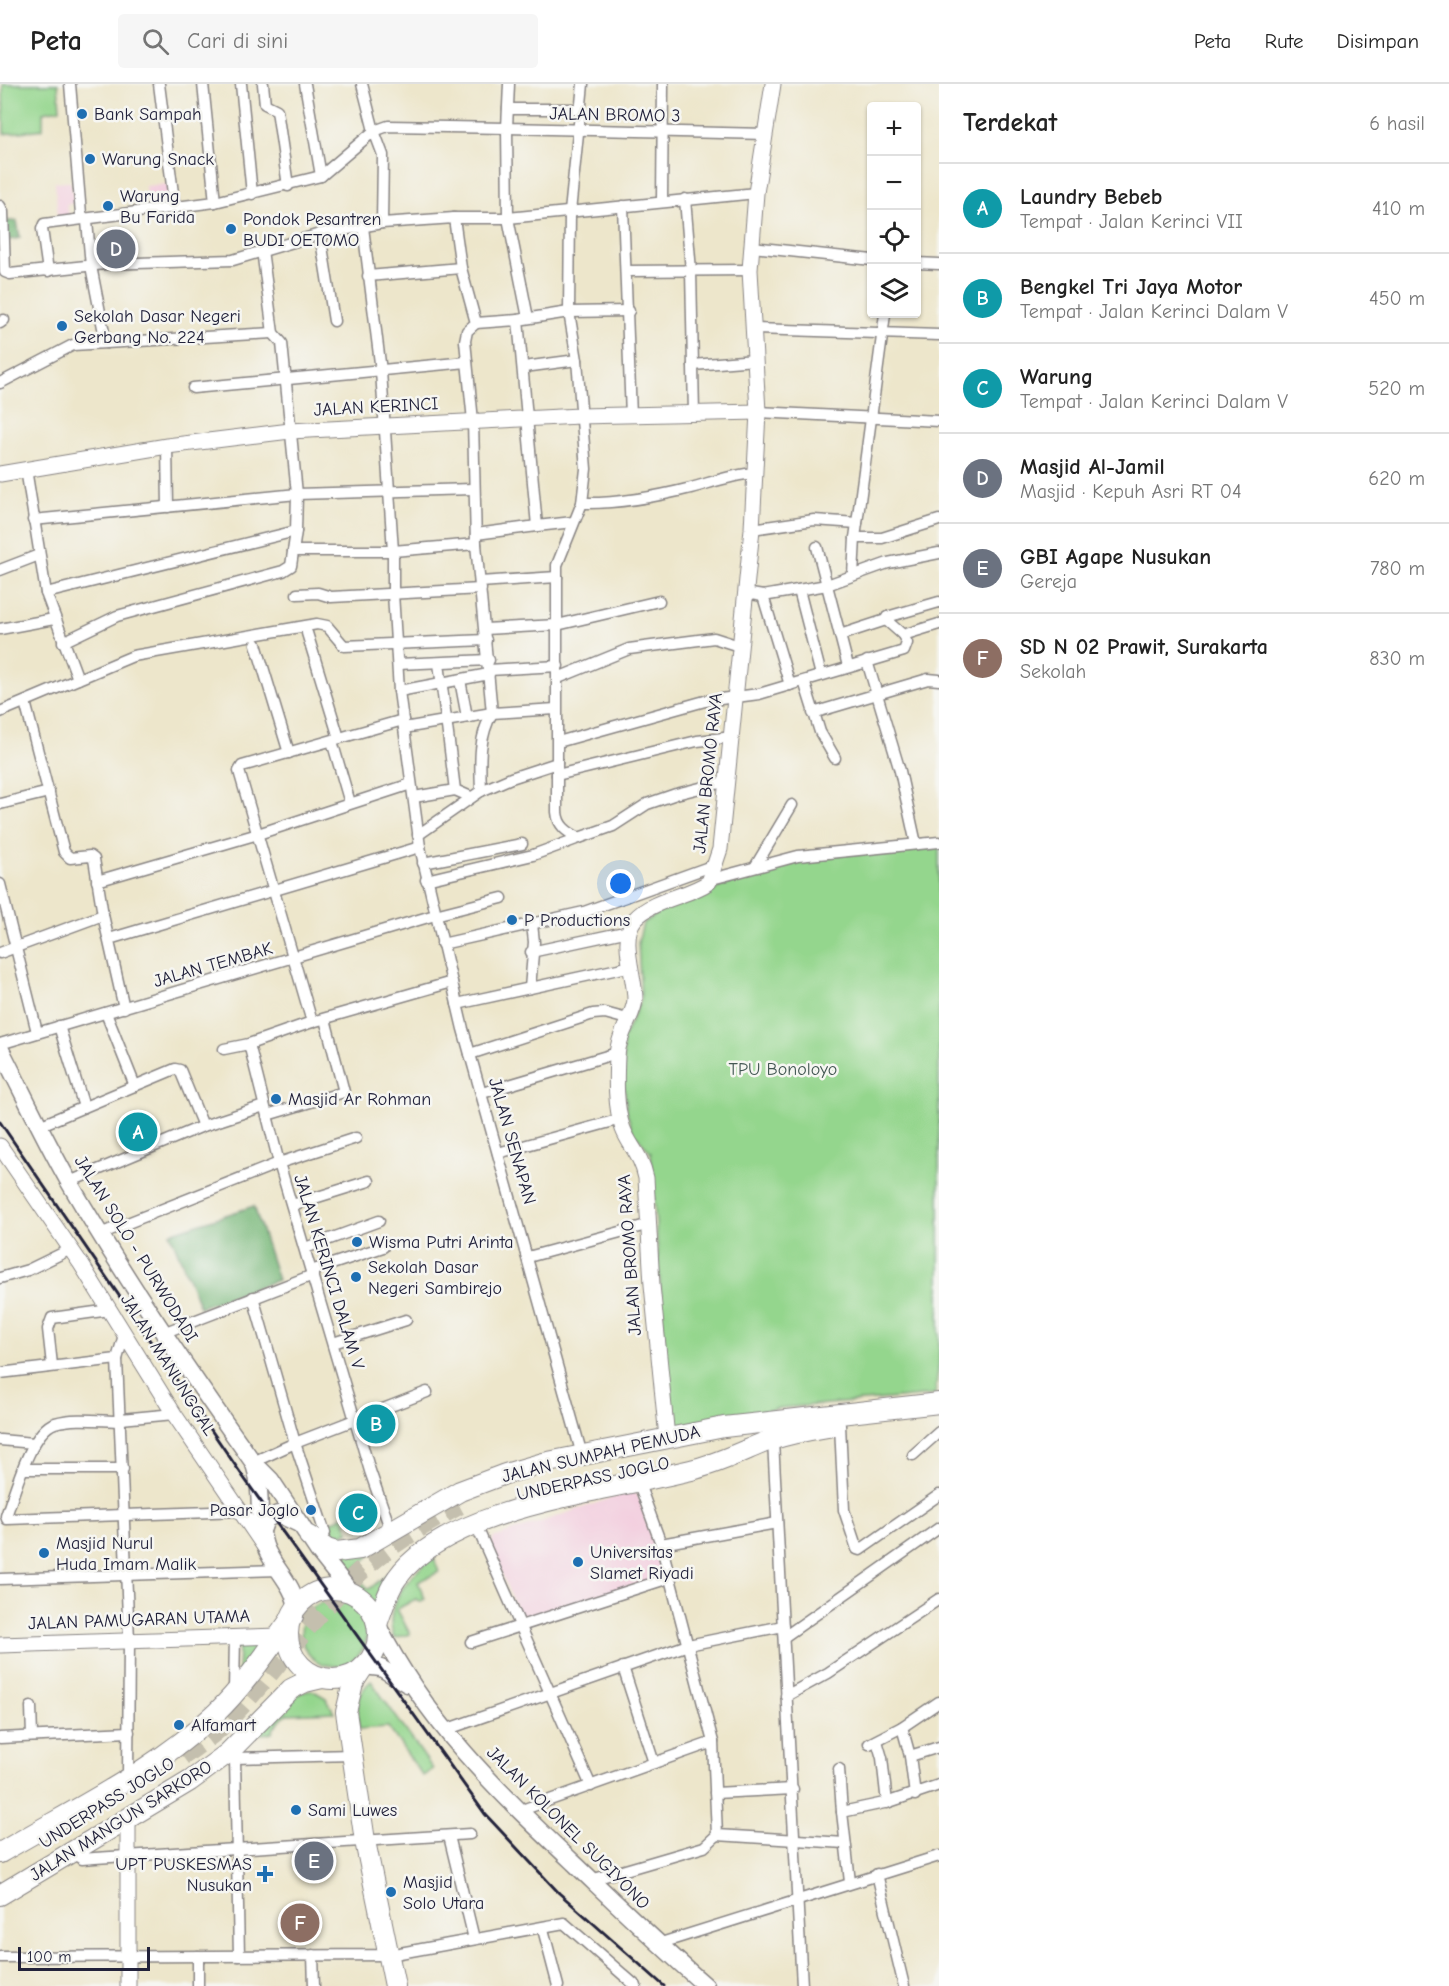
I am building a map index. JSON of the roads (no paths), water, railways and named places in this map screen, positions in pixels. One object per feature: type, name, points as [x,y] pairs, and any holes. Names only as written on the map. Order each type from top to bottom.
[{"type":"highway","name":"JALAN SUMPAH PEMUDA","points":[[312,1531],[327,1549],[349,1551],[366,1547],[460,1491],[505,1474],[582,1455],[735,1425],[879,1412],[939,1403]]},
{"type":"highway","name":"JALAN SUMPAH PEMUDA","points":[[377,1624],[391,1589],[407,1567],[444,1540],[467,1515],[516,1509],[727,1460],[766,1442],[840,1425],[879,1412]]},
{"type":"highway","name":"UNDERPASS JOGLO","points":[[467,1515],[516,1484],[711,1441],[783,1421]]},
{"type":"highway","name":"UNDERPASS JOGLO","points":[[467,1515],[506,1498],[563,1484],[766,1442]]},
{"type":"highway","points":[[346,1712],[322,1678],[301,1665],[292,1650],[289,1633],[295,1612],[318,1592],[335,1590],[352,1594],[366,1604],[377,1624],[377,1644],[353,1683],[346,1712],[365,1841],[395,1986]]},
{"type":"highway","name":"JALAN MANGUN SARKORO","points":[[0,1853],[128,1777],[198,1728],[234,1694],[255,1670],[295,1612]]},
{"type":"highway","points":[[322,1678],[350,1676],[364,1666]]},
{"type":"highway","name":"JALAN MANGUN SARKORO","points":[[0,1895],[232,1756],[291,1689],[305,1682],[322,1678]]},
{"type":"highway","name":"UNDERPASS JOGLO","points":[[0,1868],[186,1761],[0,1882]]},
{"type":"main road","name":"JALAN SOLO - PURWODADI","points":[[0,1046],[69,1182],[163,1333],[253,1462],[272,1480],[312,1531],[352,1594]]},
{"type":"main road","name":"JALAN SOLO - PURWODADI","points":[[253,1462],[258,1475],[266,1548]]},
{"type":"main road","points":[[263,1528],[266,1519],[278,1514],[312,1531]]},
{"type":"main road","name":"JALAN MANUNGGAL","points":[[266,1548],[293,1592],[295,1612]]},
{"type":"main road","name":"JALAN KOLONEL SUGIYONO","points":[[377,1624],[413,1688],[445,1730],[519,1811],[658,1944],[706,1986]]},
{"type":"main road","name":"JALAN KOLONEL SUGIYONO","points":[[364,1666],[381,1668],[413,1688]]},
{"type":"street","points":[[70,84],[80,207],[87,221],[91,266],[106,343]]},
{"type":"street","points":[[159,84],[175,209]]},
{"type":"street","points":[[203,84],[215,202]]},
{"type":"street","points":[[241,84],[252,194]]},
{"type":"street","points":[[263,84],[265,104],[277,110],[288,186]]},
{"type":"street","points":[[305,84],[321,176]]},
{"type":"street","points":[[362,84],[374,131],[383,155],[382,223]]},
{"type":"street","points":[[509,84],[508,218],[523,319],[527,419],[537,526]]},
{"type":"street","points":[[579,838],[569,833],[557,818],[556,709],[557,565],[582,503],[586,469],[577,360],[569,312],[570,212],[583,84]]},
{"type":"street","points":[[662,201],[663,84]]},
{"type":"street","name":"JALAN BROMO RAYA","points":[[667,1438],[643,1164],[624,1131],[621,1119],[617,1053],[635,1000],[629,931],[634,921],[646,910],[704,886],[712,879],[717,864],[733,737],[739,646],[752,529],[758,412],[750,270],[756,193],[773,84]]},
{"type":"street","points":[[508,109],[580,109]]},
{"type":"street","name":"JALAN BROMO 3","points":[[374,131],[394,126],[766,134]]},
{"type":"street","points":[[48,271],[43,226],[84,218],[175,209],[288,186],[321,176],[374,131]]},
{"type":"street","points":[[0,206],[3,212],[5,272],[10,274],[91,266],[233,260],[320,234],[382,223],[454,218],[508,218],[756,193]]},
{"type":"street","points":[[685,199],[691,271],[694,414]]},
{"type":"street","points":[[623,206],[628,271],[631,416]]},
{"type":"street","points":[[454,218],[461,268],[476,323]]},
{"type":"street","name":"JALAN SENAPAN","points":[[363,227],[381,371],[393,551],[399,691],[420,847],[426,880],[470,1054],[582,1455]]},
{"type":"street","points":[[320,234],[334,321]]},
{"type":"street","points":[[752,247],[867,259]]},
{"type":"street","points":[[63,642],[117,616],[288,569],[296,531],[297,494],[282,343],[273,333],[262,250]]},
{"type":"street","points":[[921,263],[939,264]]},
{"type":"street","points":[[368,276],[461,268]]},
{"type":"street","points":[[628,271],[750,270]]},
{"type":"street","points":[[476,794],[479,752],[487,721],[492,713],[476,539],[473,421],[467,362],[467,331],[476,323],[569,312],[629,311]]},
{"type":"street","points":[[853,575],[855,538],[885,318]]},
{"type":"street","points":[[754,330],[939,335]]},
{"type":"street","points":[[0,383],[62,348],[91,342],[273,333]]},
{"type":"street","points":[[524,367],[577,360]]},
{"type":"street","points":[[693,364],[755,360]]},
{"type":"street","points":[[193,388],[467,362]]},
{"type":"street","points":[[758,412],[939,421]]},
{"type":"street","name":"JALAN KERINCI","points":[[0,474],[166,446],[290,431],[580,416],[758,412]]},
{"type":"street","points":[[166,446],[168,507]]},
{"type":"street","points":[[26,469],[46,593],[78,679]]},
{"type":"street","points":[[582,503],[620,503],[687,489],[722,477],[754,473]]},
{"type":"street","points":[[33,520],[297,494],[473,489]]},
{"type":"street","points":[[752,529],[814,520],[857,523]]},
{"type":"street","points":[[855,538],[882,538],[939,520]]},
{"type":"street","points":[[293,551],[393,551],[573,522]]},
{"type":"street","points":[[46,593],[296,531]]},
{"type":"street","points":[[817,547],[848,666]]},
{"type":"street","points":[[745,593],[763,596],[827,585],[888,563],[939,553]]},
{"type":"street","points":[[0,570],[39,555]]},
{"type":"street","points":[[297,594],[318,593],[331,597],[393,593],[557,577]]},
{"type":"street","points":[[799,590],[821,675]]},
{"type":"street","points":[[763,596],[790,685]]},
{"type":"street","points":[[0,712],[133,656],[317,624],[327,626],[344,646],[396,643],[557,625],[659,601]]},
{"type":"street","points":[[840,635],[887,621],[890,616],[939,602]]},
{"type":"street","points":[[0,629],[54,619]]},
{"type":"street","points":[[558,742],[705,701],[737,698],[790,685],[906,649],[907,643],[903,635],[887,621]]},
{"type":"street","points":[[903,635],[939,624]]},
{"type":"street","points":[[307,633],[350,803]]},
{"type":"street","points":[[558,678],[628,649],[714,638],[739,646]]},
{"type":"street","points":[[256,644],[289,753]]},
{"type":"street","points":[[867,661],[878,695],[916,844]]},
{"type":"street","points":[[398,664],[439,663],[489,668],[558,666]]},
{"type":"street","points":[[439,663],[455,790]]},
{"type":"street","points":[[399,691],[460,680],[489,668]]},
{"type":"street","points":[[813,713],[928,679],[939,680]]},
{"type":"street","points":[[460,680],[467,717]]},
{"type":"street","points":[[804,681],[813,713],[835,758]]},
{"type":"street","points":[[25,702],[66,855],[70,858],[93,857],[103,915],[124,1008]]},
{"type":"street","points":[[312,1022],[240,769],[335,740],[403,724],[492,713],[556,709]]},
{"type":"street","points":[[418,835],[476,794],[511,778],[697,741],[733,737]]},
{"type":"street","points":[[426,880],[533,855],[614,826],[647,804],[728,781]]},
{"type":"street","points":[[97,881],[258,834],[411,784]]},
{"type":"street","points":[[414,797],[455,790],[476,794]]},
{"type":"street","points":[[0,804],[49,792]]},
{"type":"street","points":[[755,867],[792,806]]},
{"type":"street","points":[[712,879],[798,856],[939,842]]},
{"type":"street","points":[[423,863],[522,844]]},
{"type":"street","points":[[109,939],[420,847]]},
{"type":"street","points":[[442,944],[584,912],[717,864]]},
{"type":"street","points":[[0,884],[37,1032]]},
{"type":"street","name":"JALAN TEMBAK","points":[[0,1046],[37,1032],[435,915],[502,898]]},
{"type":"street","points":[[0,953],[103,915]]},
{"type":"street","points":[[530,988],[531,952],[534,942],[532,924]]},
{"type":"street","points":[[531,952],[629,931]]},
{"type":"street","points":[[457,1005],[632,966]]},
{"type":"street","points":[[224,1049],[249,1044],[312,1022],[452,982]]},
{"type":"street","points":[[106,1013],[135,1086]]},
{"type":"street","points":[[470,1054],[593,1014],[605,1013],[627,1019]]},
{"type":"street","points":[[69,1182],[203,1126],[344,1092],[325,1019]]},
{"type":"street","points":[[59,1026],[84,1107]]},
{"type":"street","name":"JALAN KERINCI DALAM V","points":[[249,1044],[279,1163],[391,1531]]},
{"type":"street","points":[[482,1093],[617,1053]]},
{"type":"street","points":[[39,1126],[175,1068],[180,1070],[203,1126]]},
{"type":"street","points":[[498,1153],[621,1119]]},
{"type":"street","points":[[100,1234],[279,1163],[356,1138]]},
{"type":"street","name":"JALAN MANUNGGAL","points":[[0,1146],[71,1249],[174,1414],[266,1548]]},
{"type":"street","points":[[292,1205],[369,1181]]},
{"type":"street","points":[[305,1248],[380,1221]]},
{"type":"street","points":[[528,1257],[650,1224]]},
{"type":"street","points":[[163,1333],[383,1246]]},
{"type":"street","points":[[0,1278],[28,1270],[71,1249]]},
{"type":"street","points":[[253,1297],[295,1443],[312,1531]]},
{"type":"street","points":[[52,1365],[48,1329],[52,1318],[110,1310]]},
{"type":"street","points":[[333,1343],[406,1320]]},
{"type":"street","points":[[124,1335],[117,1359],[129,1640],[128,1777]]},
{"type":"street","points":[[0,1373],[117,1359]]},
{"type":"street","points":[[253,1462],[356,1418],[427,1392]]},
{"type":"street","points":[[174,1414],[121,1420],[57,1422],[45,1430],[34,1443],[6,1516],[7,1519],[241,1511]]},
{"type":"street","points":[[840,1425],[844,1510],[857,1549],[860,1550],[939,1495]]},
{"type":"street","points":[[913,1455],[939,1432]]},
{"type":"street","points":[[0,1440],[34,1443]]},
{"type":"street","points":[[766,1442],[777,1523],[802,1986]]},
{"type":"street","points":[[24,1469],[123,1469]]},
{"type":"street","points":[[638,1481],[661,1544],[713,1742],[717,1835]]},
{"type":"street","points":[[467,1515],[551,1693],[591,1786]]},
{"type":"street","points":[[661,1544],[777,1523]]},
{"type":"street","points":[[445,1730],[688,1645],[784,1631],[939,1527]]},
{"type":"street","points":[[0,1579],[280,1570]]},
{"type":"street","points":[[471,1642],[669,1578]]},
{"type":"street","points":[[786,1695],[841,1665],[939,1599]]},
{"type":"street","name":"JALAN PAMUGARAN UTAMA","points":[[0,1645],[279,1636]]},
{"type":"street","points":[[234,1694],[235,1637]]},
{"type":"street","points":[[623,1667],[654,1763]]},
{"type":"street","points":[[887,1803],[882,1758],[873,1742],[902,1727],[939,1703]]},
{"type":"street","points":[[31,1707],[32,1736]]},
{"type":"street","points":[[902,1727],[910,1756],[915,1795]]},
{"type":"street","points":[[0,1738],[129,1732]]},
{"type":"street","points":[[519,1811],[713,1742]]},
{"type":"street","points":[[910,1756],[939,1747]]},
{"type":"street","points":[[239,1956],[232,1756],[352,1755]]},
{"type":"street","points":[[839,1769],[850,1882]]},
{"type":"street","points":[[842,1812],[887,1803],[939,1785]]},
{"type":"street","points":[[715,1793],[793,1789]]},
{"type":"street","points":[[128,1820],[128,1986]]},
{"type":"street","points":[[72,1852],[82,1858],[128,1856],[470,1834]]},
{"type":"street","points":[[591,1880],[704,1847],[717,1835],[795,1838],[845,1843]]},
{"type":"street","points":[[449,1836],[474,1939]]},
{"type":"street","points":[[658,1944],[939,1856]]},
{"type":"street","points":[[877,1874],[904,1986]]},
{"type":"street","points":[[0,1957],[389,1955],[543,1929],[564,1923],[636,1986]]},
{"type":"street","points":[[543,1929],[558,1986]]},
{"type":"street","points":[[313,1955],[314,1986]]},
{"type":"street","points":[[198,1956],[198,1986]]},
{"type":"tunnel","points":[[182,1756],[215,1732],[239,1708],[330,1601],[350,1581],[392,1546],[459,1505]]},
{"type":"railway","points":[[0,1122],[244,1478],[485,1814],[559,1893],[664,1986]]},
{"type":"place","name":"Bank Sampah","points":[[82,114]]},
{"type":"place","name":"Warung Snack","points":[[90,159]]},
{"type":"place","name":"Warung Bu Farida","points":[[108,206]]},
{"type":"place","name":"Pondok Pesantren BUDI OETOMO","points":[[231,229]]},
{"type":"place","name":"Masjid Al-Jamil","points":[[116,249]]},
{"type":"place","name":"Sekolah Dasar Negeri Gerbang No. 224","points":[[62,326]]},
{"type":"place","name":"P Productions","points":[[512,920]]},
{"type":"place","name":"Masjid Ar Rohman","points":[[276,1099]]},
{"type":"place","name":"Laundry Bebeb","points":[[138,1132]]},
{"type":"place","name":"Wisma Putri Arinta","points":[[357,1242]]},
{"type":"place","name":"Sekolah Dasar Negeri Sambirejo","points":[[356,1277]]},
{"type":"place","name":"Bengkel Tri Jaya Motor","points":[[376,1424]]},
{"type":"place","name":"Pasar Joglo","points":[[311,1510]]},
{"type":"place","name":"Warung","points":[[358,1513]]},
{"type":"place","name":"Masjid Nurul Huda Imam Malik","points":[[44,1553]]},
{"type":"place","name":"Universitas Slamet Riyadi","points":[[578,1562]]},
{"type":"place","name":"Alfamart","points":[[179,1725]]},
{"type":"place","name":"Sami Luwes","points":[[296,1810]]},
{"type":"place","name":"GBI Agape Nusukan","points":[[314,1861]]},
{"type":"place","name":"UPT PUSKESMAS Nusukan","points":[[265,1874]]},
{"type":"place","name":"Masjid Solo Utara","points":[[391,1892]]},
{"type":"place","name":"SD N 02 Prawit, Surakarta","points":[[300,1923]]},
{"type":"park label","name":"TPU Bonoloyo","points":[[783,1069]]}]
